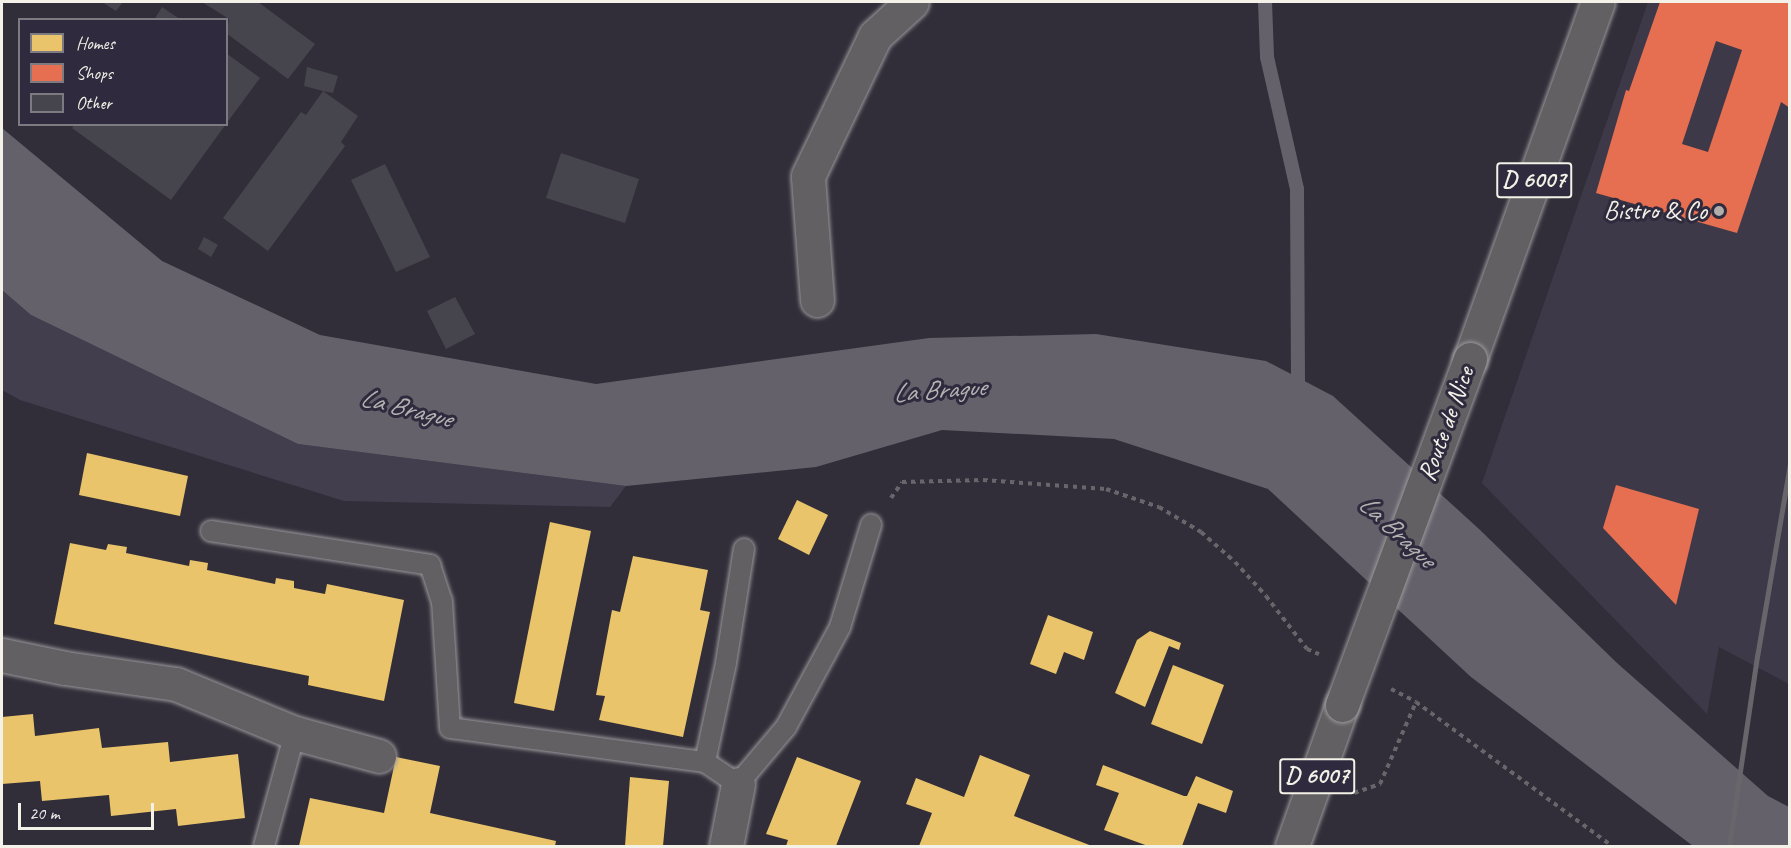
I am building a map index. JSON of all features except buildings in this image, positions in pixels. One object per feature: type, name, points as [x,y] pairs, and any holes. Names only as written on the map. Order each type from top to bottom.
[{"type":"main road","points":[[817,300],[808,176],[875,36],[912,2]]},
{"type":"main road","name":"Route de Nice","points":[[1292,846],[1598,2]]},
{"type":"main road","points":[[2,655],[65,668],[176,684],[295,733],[379,756]]},
{"type":"main road","points":[[726,846],[738,784]]},
{"type":"lane","points":[[211,531],[430,565],[442,601],[450,728],[705,762],[738,784],[786,727],[840,627],[871,525]]},
{"type":"lane","points":[[705,762],[726,663],[744,549]]},
{"type":"lane","points":[[264,846],[295,733]]},
{"type":"path","points":[[871,525],[902,483],[983,480],[1106,489],[1159,507],[1201,532],[1235,562],[1266,596],[1307,649]]},
{"type":"path","points":[[1409,698],[1612,846]]},
{"type":"path","points":[[1312,790],[1345,796],[1380,784],[1416,702]]},
{"type":"shaded area","points":[[1648,2],[1789,2],[1789,684],[1719,647],[1707,714],[1482,483]]},
{"type":"shaded area","points":[[2,290],[31,315],[298,444],[626,486],[610,507],[344,501],[20,400],[2,390]]},
{"type":"water","name":"La Brague","points":[[2,128],[162,261],[320,335],[596,384],[929,338],[1096,334],[1266,361],[1333,396],[1479,529],[1617,663],[1768,796],[1789,807],[1789,846],[1693,846],[1471,677],[1268,489],[1114,439],[942,430],[816,467],[626,486],[298,444],[31,315],[2,290]]},
{"type":"waterway","points":[[1265,2],[1267,57],[1297,189],[1298,395]]},
{"type":"railway","points":[[1729,846],[1757,657],[1790,464]]},
{"type":"place","name":"Bistro & Co","points":[[1719,211]]}]
